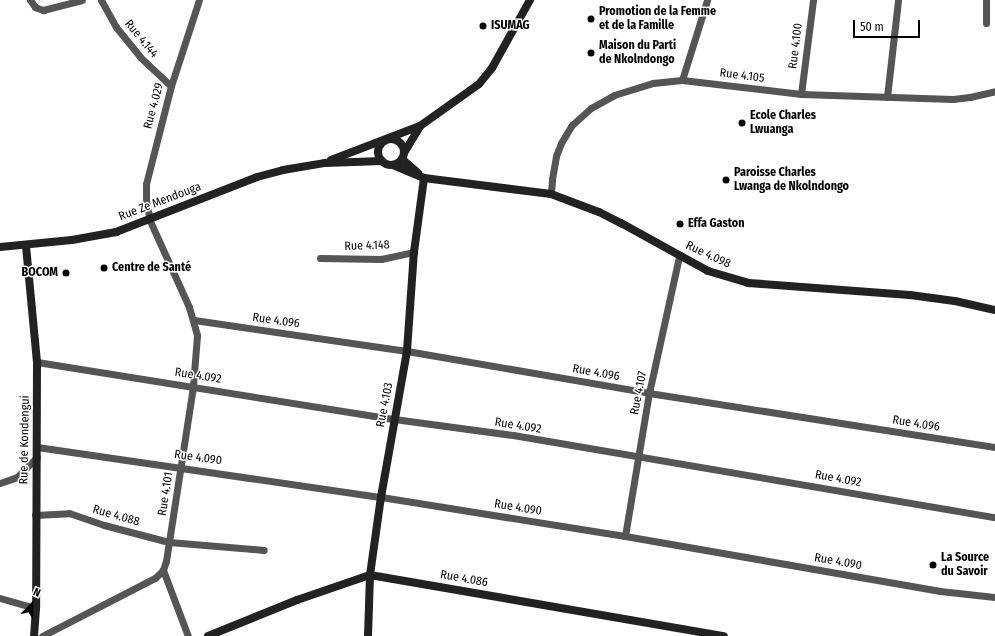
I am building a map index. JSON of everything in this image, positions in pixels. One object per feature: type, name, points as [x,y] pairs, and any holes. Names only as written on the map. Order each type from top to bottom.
[{"type":"main road","name":"Rue Ze Mendouga","points":[[325,163],[420,126],[479,84],[492,68],[530,0]]},
{"type":"main road","name":"Rue Ze Mendouga","points":[[403,156],[420,126]]},
{"type":"main road","points":[[386,140],[394,140],[398,141],[404,149],[403,156],[393,165],[382,161],[378,150],[386,140]]},
{"type":"main road","points":[[403,156],[424,178]]},
{"type":"main road","name":"Rue Ze Mendouga","points":[[0,247],[26,246],[116,232],[256,178],[283,170],[325,163],[382,161]]},
{"type":"main road","name":"Rue 4.098","points":[[393,165],[424,178],[552,194],[607,216],[708,271],[749,283],[910,295],[955,301],[995,310]]},
{"type":"main road","name":"Rue 4.103","points":[[368,636],[370,575],[381,497],[407,351],[414,252],[424,178]]},
{"type":"main road","name":"Rue de Kondengui","points":[[26,246],[37,362],[37,457],[35,515],[36,608],[34,636]]},
{"type":"main road","name":"Rue 4.086","points":[[208,636],[297,600],[370,575],[724,636]]},
{"type":"street","points":[[30,0],[36,7],[43,10],[82,0]]},
{"type":"street","name":"Rue 4.144","points":[[102,0],[116,27],[140,57],[171,86]]},
{"type":"street","name":"Rue 4.029","points":[[150,220],[146,201],[146,184],[171,86],[199,0]]},
{"type":"street","points":[[682,80],[707,0]]},
{"type":"street","name":"Rue 4.100","points":[[801,94],[813,0]]},
{"type":"street","points":[[887,97],[898,0]]},
{"type":"street","points":[[986,0],[986,23]]},
{"type":"street","name":"Rue 4.105","points":[[552,194],[552,179],[561,143],[572,125],[590,108],[614,96],[652,83],[682,80],[801,94],[961,99],[995,91]]},
{"type":"street","name":"Rue 4.101","points":[[150,220],[194,320],[197,335],[193,386],[181,467],[169,542],[162,570]]},
{"type":"street","name":"Rue 4.148","points":[[320,258],[381,258],[414,252]]},
{"type":"street","name":"Rue 4.107","points":[[625,536],[649,393],[679,256]]},
{"type":"street","name":"Rue 4.096","points":[[194,320],[407,351],[649,393],[995,447]]},
{"type":"street","name":"Rue 4.092","points":[[37,362],[394,419],[513,435],[995,517]]},
{"type":"street","name":"Rue 4.090","points":[[37,447],[381,497],[625,536],[940,591],[995,597]]},
{"type":"street","points":[[0,483],[17,477],[37,457]]},
{"type":"street","name":"Rue 4.088","points":[[35,515],[69,513],[104,525],[169,542],[264,550]]},
{"type":"street","points":[[42,636],[155,578],[162,570],[188,636]]},
{"type":"street","points":[[0,598],[36,608]]},
{"type":"place","name":"Promotion de la Femme et de la Famille","points":[[591,19]]},
{"type":"place","name":"ISUMAG","points":[[483,26]]},
{"type":"place","name":"Maison du Parti de Nkolndongo","points":[[591,53]]},
{"type":"place","name":"Ecole Charles Lwuanga","points":[[742,123]]},
{"type":"place","name":"Paroisse Charles Lwanga de Nkolndongo","points":[[726,180]]},
{"type":"place","name":"Effa Gaston","points":[[680,224]]},
{"type":"place","name":"Centre de Santé","points":[[104,268]]},
{"type":"place","name":"BOCOM","points":[[66,273]]},
{"type":"place","name":"La Source du Savoir","points":[[933,565]]}]
